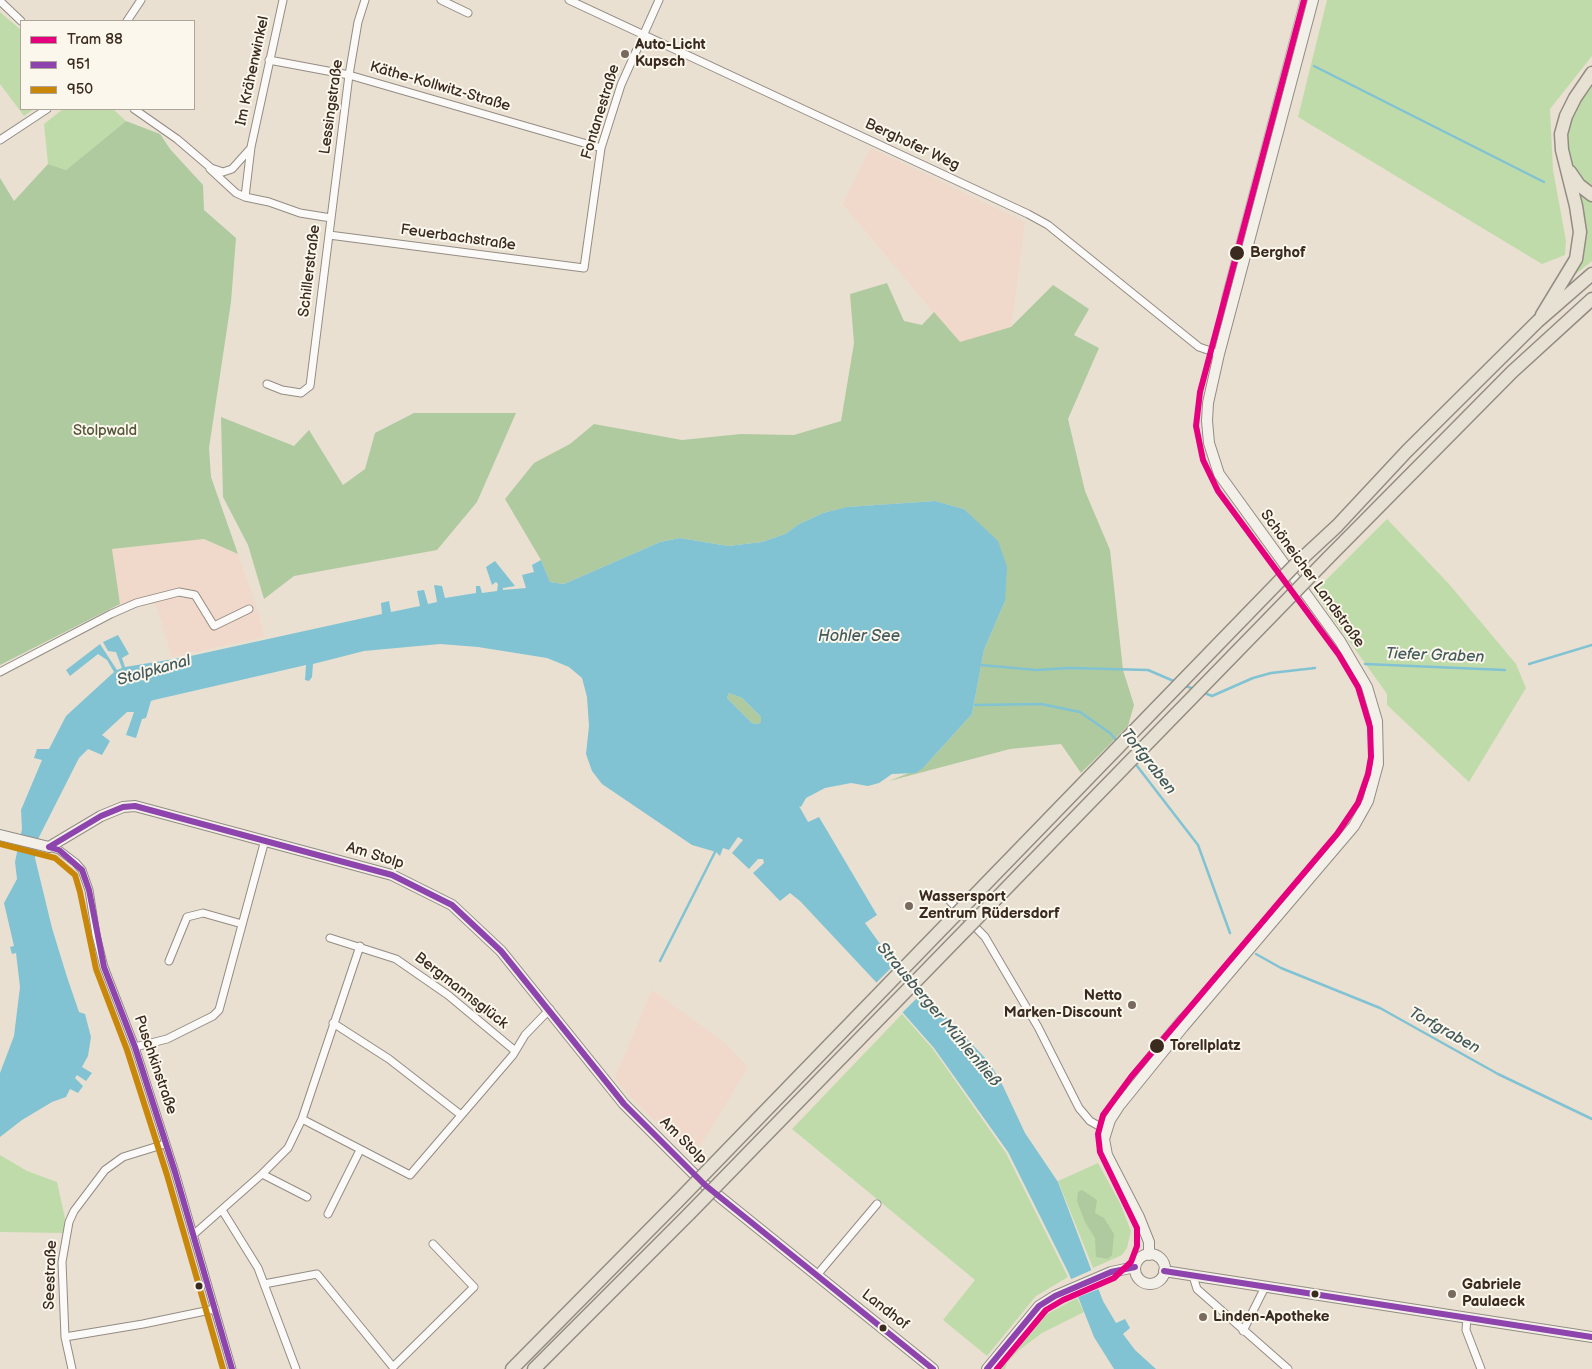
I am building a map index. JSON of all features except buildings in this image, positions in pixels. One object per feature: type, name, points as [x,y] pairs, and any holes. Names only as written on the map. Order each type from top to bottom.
[{"type":"highway","points":[[1538,321],[1550,298],[1565,279],[1576,259],[1580,232],[1576,206],[1565,166],[1561,134],[1566,116],[1581,86],[1592,72]]},
{"type":"highway","points":[[1565,166],[1579,185],[1592,195]]},
{"type":"highway","points":[[512,1369],[677,1202],[1296,565],[1337,526],[1407,451],[1538,321],[1592,274]]},
{"type":"highway","points":[[534,1369],[689,1214],[1328,558],[1512,372],[1592,299]]},
{"type":"main road","name":"Schöneicher Landstraße","points":[[1106,1130],[1119,1106],[1354,826],[1372,792],[1378,764],[1379,742],[1375,714],[1369,693],[1358,670],[1335,635],[1228,489],[1216,467],[1209,443],[1206,414],[1219,354],[1313,0]]},
{"type":"main road","name":"Am Stolp","points":[[46,846],[101,816],[123,807],[135,806],[392,875],[452,905],[501,951],[550,1009],[624,1104],[705,1185]]},
{"type":"main road","points":[[0,836],[10,840],[46,846]]},
{"type":"main road","points":[[1106,1130],[1104,1143],[1107,1155],[1139,1217],[1149,1242],[1149,1254]]},
{"type":"main road","name":"Landhof","points":[[705,1185],[933,1369]]},
{"type":"main road","points":[[1149,1254],[1161,1260],[1164,1271],[1160,1280],[1148,1284],[1137,1276],[1135,1267],[1140,1258],[1149,1254]]},
{"type":"main road","points":[[987,1369],[1039,1306],[1060,1294],[1111,1272],[1135,1267]]},
{"type":"main road","points":[[1164,1271],[1592,1337]]},
{"type":"street","points":[[128,20],[141,0]]},
{"type":"street","name":"Im Krähenwinkel","points":[[245,197],[250,147],[283,0]]},
{"type":"street","name":"Lessingstraße","points":[[331,218],[349,75],[358,22],[365,0]]},
{"type":"street","points":[[441,0],[468,13]]},
{"type":"street","name":"Berghofer Weg","points":[[569,0],[1034,217],[1048,225],[1199,347],[1219,354]]},
{"type":"street","name":"Fontanestraße","points":[[584,268],[601,148],[621,85],[642,34],[659,0]]},
{"type":"street","points":[[0,1],[20,20]]},
{"type":"street","name":"Käthe-Kollwitz-Straße","points":[[269,60],[349,75],[601,148]]},
{"type":"street","points":[[0,140],[45,110]]},
{"type":"street","name":"Im Krähenwinkel","points":[[135,110],[177,139],[206,165],[223,172],[232,169],[250,147]]},
{"type":"street","points":[[206,165],[236,193],[245,197]]},
{"type":"street","name":"Schillerstraße","points":[[245,197],[300,212],[331,218],[310,386],[301,393],[282,390],[268,384]]},
{"type":"street","name":"Feuerbachstraße","points":[[329,235],[584,268]]},
{"type":"street","points":[[0,672],[136,603],[179,592],[195,595],[214,626],[249,609]]},
{"type":"street","points":[[135,1047],[167,1039],[213,1016],[219,1010],[265,840]]},
{"type":"street","name":"Puschkinstraße","points":[[46,846],[59,850],[82,870],[89,890],[96,935],[104,967],[135,1047],[232,1369]]},
{"type":"street","points":[[950,901],[985,937],[1038,1027],[1079,1108],[1090,1121],[1106,1130]]},
{"type":"street","points":[[169,961],[187,917],[203,912],[242,924]]},
{"type":"street","name":"Bergmannsglück","points":[[330,938],[396,959],[448,995],[514,1050]]},
{"type":"street","points":[[193,1235],[262,1174],[288,1148],[302,1119],[360,946]]},
{"type":"street","name":"Bergmannsglück","points":[[302,1119],[410,1175],[513,1055],[514,1050],[525,1035],[550,1009]]},
{"type":"street","points":[[333,1024],[388,1059],[461,1115]]},
{"type":"street","name":"Seestraße","points":[[72,1369],[65,1337],[62,1262],[65,1236],[74,1211],[105,1170],[114,1162],[123,1157],[165,1144]]},
{"type":"street","points":[[328,1214],[360,1150]]},
{"type":"street","points":[[262,1174],[307,1196]]},
{"type":"street","points":[[817,1275],[877,1204]]},
{"type":"street","points":[[222,1210],[254,1261],[296,1369]]},
{"type":"street","points":[[264,1284],[317,1274],[393,1367],[474,1287],[433,1244]]},
{"type":"street","points":[[1194,1276],[1197,1289],[1242,1331],[1288,1369]]},
{"type":"street","points":[[1242,1331],[1264,1287]]},
{"type":"street","points":[[65,1337],[143,1324],[215,1309]]},
{"type":"street","points":[[1467,1318],[1466,1330],[1481,1369]]},
{"type":"shaded area","points":[[871,148],[1025,222],[1011,327],[959,343],[843,204]]},
{"type":"shaded area","points":[[204,539],[238,554],[259,614],[264,637],[172,657],[156,604],[120,604],[112,549]]},
{"type":"shaded area","points":[[652,990],[724,1042],[748,1067],[693,1158],[628,1095],[615,1078]]},
{"type":"green space","points":[[1327,0],[1592,0],[1592,56],[1550,109],[1553,170],[1566,241],[1565,255],[1542,264],[1298,117]]},
{"type":"green space","points":[[0,12],[20,29],[20,110],[33,110],[24,116],[0,84]]},
{"type":"green space","points":[[1592,83],[1592,191],[1581,182],[1572,165],[1568,145],[1569,128],[1575,110]]},
{"type":"green space","points":[[62,110],[114,110],[126,121],[66,170],[48,164],[44,124]]},
{"type":"green space","name":"Stolpwald","points":[[126,121],[160,134],[170,149],[203,185],[204,210],[236,238],[231,302],[209,448],[211,477],[238,554],[204,539],[112,549],[120,604],[0,665],[0,178],[14,201],[48,164],[66,170]]},
{"type":"green space","points":[[1570,178],[1592,201],[1592,261],[1571,278],[1580,257]]},
{"type":"green space","points":[[887,283],[904,321],[922,325],[934,312],[960,342],[1011,327],[1053,285],[1089,309],[1074,335],[1099,348],[1068,419],[1085,491],[1110,550],[1123,670],[1134,705],[1128,726],[1081,773],[1061,744],[1010,749],[889,781],[924,767],[972,714],[984,650],[1005,601],[979,524],[964,509],[935,501],[848,507],[823,513],[799,524],[785,534],[762,542],[728,546],[680,538],[660,542],[564,584],[550,582],[541,560],[505,499],[534,463],[570,444],[594,424],[682,440],[741,434],[794,435],[841,421],[854,343],[850,294]]},
{"type":"green space","points":[[414,413],[516,413],[477,502],[437,550],[294,576],[264,599],[248,545],[223,497],[221,417],[294,446],[309,430],[343,485],[365,469],[375,433]]},
{"type":"green space","points":[[1387,519],[1449,584],[1516,664],[1526,688],[1469,782],[1387,705],[1387,694],[1314,592]]},
{"type":"green space","points":[[729,693],[742,698],[761,717],[761,722],[757,724],[752,723],[727,698]]},
{"type":"green space","points":[[902,1014],[933,1049],[1006,1153],[1068,1277],[1036,1296],[987,1356],[943,1320],[975,1280],[792,1129]]},
{"type":"green space","points":[[0,1155],[27,1171],[57,1182],[65,1218],[63,1233],[0,1232]]},
{"type":"green space","points":[[1098,1163],[1120,1203],[1131,1231],[1127,1248],[1122,1255],[1093,1268],[1058,1181]]},
{"type":"green space","points":[[1082,1190],[1097,1200],[1095,1213],[1104,1218],[1114,1234],[1112,1255],[1108,1259],[1096,1257],[1095,1238],[1085,1222],[1077,1201],[1078,1192]]},
{"type":"green space","points":[[1077,1298],[1084,1312],[1042,1333],[1018,1351],[1007,1363],[1005,1369],[1001,1369],[1047,1314]]},
{"type":"water","name":"Hohler See","points":[[935,501],[964,509],[998,541],[1007,567],[1005,601],[984,650],[972,714],[924,767],[916,773],[892,774],[879,783],[868,786],[851,783],[825,788],[806,798],[801,807],[799,806],[808,822],[819,817],[877,915],[865,923],[893,962],[989,1062],[1002,1084],[1025,1133],[1058,1182],[1103,1301],[1116,1323],[1125,1319],[1130,1328],[1123,1334],[1135,1350],[1156,1369],[1114,1369],[1094,1337],[1069,1274],[1008,1152],[934,1048],[875,981],[800,901],[790,893],[780,901],[753,873],[764,863],[763,859],[758,859],[749,869],[732,853],[743,840],[738,837],[729,850],[723,848],[720,856],[716,852],[692,845],[602,784],[592,771],[586,754],[589,726],[587,697],[582,678],[569,667],[547,658],[478,647],[440,644],[364,651],[313,664],[312,677],[309,681],[305,680],[306,665],[151,701],[146,718],[142,719],[136,738],[126,735],[134,712],[127,712],[102,735],[110,741],[102,755],[88,749],[79,758],[38,839],[35,858],[52,928],[67,977],[79,1012],[85,1014],[91,1037],[88,1056],[82,1067],[92,1073],[86,1081],[77,1075],[75,1078],[83,1086],[78,1093],[70,1089],[66,1097],[52,1102],[22,1120],[0,1137],[0,1073],[14,1036],[20,987],[16,953],[12,954],[10,947],[14,946],[4,903],[17,879],[15,862],[22,829],[21,810],[42,760],[34,758],[37,749],[49,749],[66,716],[114,672],[107,660],[98,654],[70,676],[66,670],[100,644],[117,670],[122,668],[116,652],[108,651],[103,642],[118,635],[129,654],[122,658],[125,667],[186,657],[382,614],[381,603],[389,601],[391,612],[420,606],[417,591],[424,590],[428,604],[437,602],[434,585],[442,586],[445,598],[476,593],[476,586],[480,586],[482,593],[497,591],[498,584],[496,582],[492,585],[486,567],[495,561],[515,586],[503,588],[503,590],[526,588],[522,575],[534,572],[532,565],[541,560],[550,582],[564,584],[660,542],[680,538],[728,546],[762,542],[785,534],[799,524],[823,513],[847,507]],"holes":[[[729,693],[742,698],[761,717],[761,722],[757,724],[752,723],[727,698]]]},
{"type":"pier","points":[[897,962],[925,990],[901,1014],[875,984]]},
{"type":"pier","points":[[1094,1269],[1101,1288],[1076,1298],[1069,1280]]},
{"type":"waterway","points":[[1314,66],[1544,182]]},
{"type":"waterway","name":"Tiefer Graben","points":[[1529,664],[1592,645]]},
{"type":"waterway","name":"Tiefer Graben","points":[[1365,664],[1505,670]]},
{"type":"waterway","points":[[981,665],[1036,670],[1070,668],[1148,670],[1176,682]]},
{"type":"waterway","points":[[1202,692],[1212,696],[1253,678],[1271,673],[1315,668]]},
{"type":"waterway","points":[[1183,685],[1194,689]]},
{"type":"waterway","name":"Torfgraben","points":[[975,705],[1041,704],[1080,712],[1110,733],[1118,742]]},
{"type":"waterway","name":"Torfgraben","points":[[1134,762],[1198,845],[1230,933]]},
{"type":"waterway","points":[[660,961],[715,852]]},
{"type":"waterway","name":"Torfgraben","points":[[1256,954],[1281,968],[1380,1008],[1498,1074],[1592,1119]]},
{"type":"tram line","points":[[1214,339],[1222,296],[1300,0]]},
{"type":"tram line","name":"88","points":[[997,1369],[1046,1310],[1063,1300],[1114,1278],[1131,1262],[1137,1246],[1137,1228],[1100,1152],[1098,1134],[1103,1115],[1131,1077],[1337,834],[1358,803],[1368,774],[1371,757],[1370,727],[1358,687],[1339,655],[1218,491],[1203,460],[1196,426],[1200,392],[1304,0]]},
{"type":"tram line","points":[[1108,1106],[1130,1074],[1178,1016],[1198,998]]},
{"type":"transit line","name":"951","points":[[49,847],[101,816],[123,807],[135,806],[392,875],[452,905],[501,951],[624,1104],[705,1185],[933,1369]]},
{"type":"transit line","name":"950","points":[[0,844],[55,858],[75,875],[96,969],[127,1050],[167,1175],[223,1369]]},
{"type":"transit line","name":"951","points":[[49,847],[59,850],[82,870],[89,890],[104,967],[135,1047],[175,1172],[232,1369]]},
{"type":"transit line","name":"951","points":[[987,1369],[1039,1306],[1055,1296],[1111,1272],[1135,1267]]},
{"type":"transit line","name":"951","points":[[1164,1271],[1592,1337]]},
{"type":"place","name":"Auto-Licht Kupsch","points":[[625,54]]},
{"type":"place","name":"Berghof","points":[[1237,253]]},
{"type":"place","name":"Wassersport Zentrum Rüdersdorf","points":[[909,906]]},
{"type":"place","name":"Netto Marken-Discount","points":[[1132,1005]]},
{"type":"place","name":"Torellplatz","points":[[1157,1046]]},
{"type":"place","name":"Gabriele Paulaeck","points":[[1452,1294]]},
{"type":"place","name":"Linden-Apotheke","points":[[1203,1317]]},
{"type":"water label","name":"Stolpkanal","points":[[154,671]]},
{"type":"water label","name":"Strausberger Mühlenfließ","points":[[938,1015]]}]
